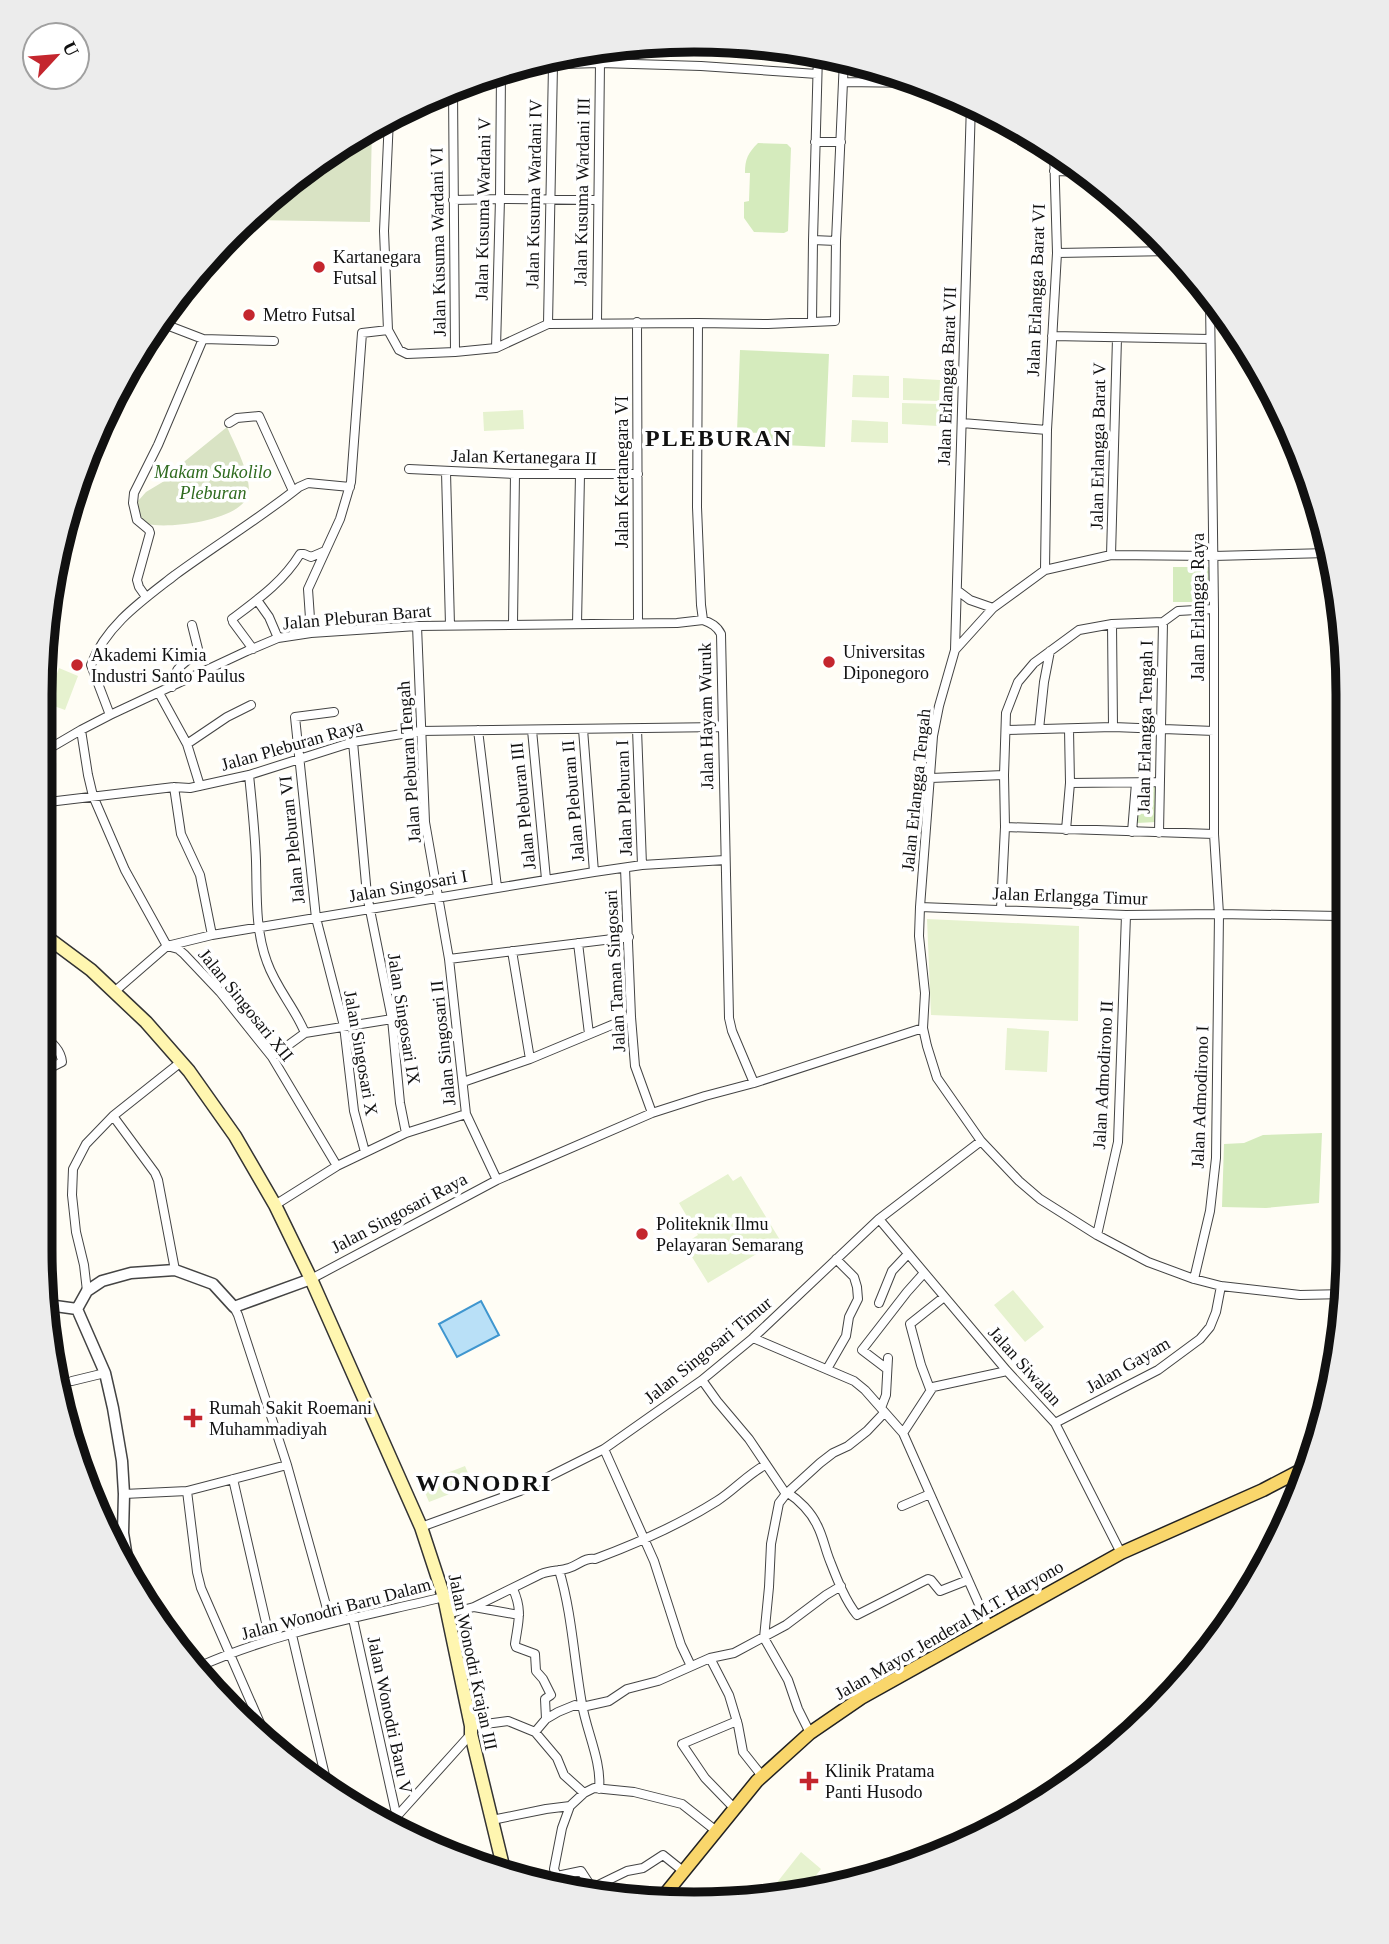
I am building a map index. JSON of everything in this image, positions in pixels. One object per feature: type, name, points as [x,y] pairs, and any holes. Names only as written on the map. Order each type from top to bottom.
[{"type":"main road","points":[[52,941],[91,970],[146,1022],[189,1071],[235,1136],[275,1205],[311,1279]]},
{"type":"main road","name":"Jalan Wonodri Krajan III","points":[[311,1279],[421,1527],[444,1597],[502,1862]]},
{"type":"main road","name":"Jalan Mayor Jenderal M.T. Haryono","points":[[668,1891],[762,1776],[810,1733],[861,1698],[1121,1553],[1296,1473]]},
{"type":"street","name":"Jalan Kusuma Wardani III","points":[[597,322],[600,63]]},
{"type":"street","points":[[574,64],[701,66],[817,74]]},
{"type":"street","points":[[812,321],[817,65]]},
{"type":"street","name":"Jalan Kusuma Wardani IV","points":[[548,324],[553,69]]},
{"type":"street","points":[[388,131],[384,231],[388,330],[400,350],[407,354],[496,348],[548,324],[768,324],[835,321],[844,70]]},
{"type":"street","points":[[843,82],[887,83]]},
{"type":"street","name":"Jalan Kusuma Wardani V","points":[[496,348],[501,83]]},
{"type":"street","name":"Jalan Kusuma Wardani VI","points":[[453,100],[455,352]]},
{"type":"street","name":"Jalan Erlangga Barat VII","points":[[956,650],[971,116]]},
{"type":"street","points":[[815,142],[841,142]]},
{"type":"street","name":"Jalan Erlangga Barat VI","points":[[1045,570],[1047,430],[1057,253],[1054,163]]},
{"type":"street","points":[[1054,171],[1066,171]]},
{"type":"street","points":[[453,200],[597,200]]},
{"type":"street","points":[[813,240],[836,241]]},
{"type":"street","points":[[1057,253],[1158,251]]},
{"type":"street","name":"Jalan Erlangga Raya","points":[[1210,312],[1214,834],[1219,914]]},
{"type":"street","name":"Jalan Kertanegara VI","points":[[638,323],[638,622]]},
{"type":"street","name":"Jalan Hayam Wuruk","points":[[698,323],[697,507],[703,620],[711,623],[721,634],[729,1018],[754,1083]]},
{"type":"street","points":[[169,326],[203,339],[274,341]]},
{"type":"street","points":[[311,633],[308,589],[340,519],[350,487],[362,333],[388,330]]},
{"type":"street","points":[[1052,336],[1210,339]]},
{"type":"street","name":"Jalan Erlangga Barat V","points":[[1111,555],[1116,338]]},
{"type":"street","points":[[146,597],[137,580],[150,533],[137,520],[134,493],[158,445],[203,339]]},
{"type":"street","points":[[229,423],[237,418],[259,416],[293,491]]},
{"type":"street","points":[[962,423],[1047,430]]},
{"type":"street","name":"Jalan Kertanegara II","points":[[409,470],[515,474],[638,474]]},
{"type":"street","points":[[446,472],[450,625]]},
{"type":"street","points":[[513,624],[515,474]]},
{"type":"street","points":[[577,624],[580,475]]},
{"type":"street","points":[[110,715],[91,668],[114,626],[146,597],[303,484],[350,487]]},
{"type":"street","points":[[253,649],[232,621],[290,570],[300,554],[311,557],[325,551]]},
{"type":"street","name":"Jalan Erlangga Tengah","points":[[920,907],[933,736],[939,706],[956,650],[993,608],[1045,570],[1111,555],[1321,554]]},
{"type":"street","points":[[958,591],[970,600],[993,608]]},
{"type":"street","points":[[257,600],[269,617],[278,638]]},
{"type":"street","points":[[1001,909],[1006,713],[1018,682],[1034,663],[1079,630],[1112,624],[1163,622],[1178,611],[1214,609]]},
{"type":"street","name":"Jalan Pleburan Barat","points":[[52,747],[110,715],[278,638],[311,633],[417,626],[677,623],[703,620]]},
{"type":"street","name":"Jalan Erlangga Tengah I","points":[[1159,833],[1163,622]]},
{"type":"street","points":[[1112,624],[1113,727]]},
{"type":"street","points":[[172,687],[177,669],[198,649],[192,625]]},
{"type":"street","name":"Jalan Pleburan Tengah","points":[[417,626],[425,822],[437,896]]},
{"type":"street","points":[[1039,729],[1050,651]]},
{"type":"street","points":[[159,693],[187,744],[200,786]]},
{"type":"street","points":[[187,744],[227,717],[251,705]]},
{"type":"street","name":"Jalan Pleburan VI","points":[[316,918],[295,717],[334,712]]},
{"type":"street","name":"Jalan Pleburan Raya","points":[[52,801],[200,786],[249,775],[353,742],[420,731],[722,727]]},
{"type":"street","points":[[1006,730],[1113,727],[1214,731]]},
{"type":"street","name":"Jalan Pleburan II","points":[[583,729],[594,872]]},
{"type":"street","name":"Jalan Pleburan I","points":[[637,729],[642,865]]},
{"type":"street","points":[[1066,830],[1070,783],[1069,729]]},
{"type":"street","points":[[82,730],[93,796],[125,870],[167,946]]},
{"type":"street","points":[[478,730],[497,887]]},
{"type":"street","name":"Jalan Pleburan III","points":[[532,730],[547,879]]},
{"type":"street","name":"Jalan Singosari IX","points":[[353,742],[369,909],[392,1020],[400,1102],[407,1133]]},
{"type":"street","points":[[249,775],[259,927],[266,960],[305,1033]]},
{"type":"street","points":[[931,778],[1003,775]]},
{"type":"street","points":[[1070,783],[1160,782]]},
{"type":"street","points":[[1132,832],[1136,783]]},
{"type":"street","points":[[174,788],[181,834],[200,875],[212,935]]},
{"type":"street","points":[[1004,827],[1214,834]]},
{"type":"street","name":"Jalan Singosari I","points":[[114,992],[167,946],[212,935],[594,872],[642,865],[725,860]]},
{"type":"street","name":"Jalan Taman Singosari","points":[[625,868],[635,1066],[652,1113]]},
{"type":"street","name":"Jalan Singosari II","points":[[437,896],[449,959],[466,1114],[497,1181]]},
{"type":"street","points":[[920,907],[920,951],[925,993],[923,1028],[937,1078],[981,1141],[1019,1181],[1040,1199],[1097,1235],[1149,1262],[1195,1279],[1221,1286],[1300,1295],[1335,1296]]},
{"type":"street","name":"Jalan Erlangga Timur","points":[[920,907],[1126,915],[1336,916]]},
{"type":"street","name":"Jalan Admodirono I","points":[[1195,1279],[1210,1211],[1216,1158],[1219,914]]},
{"type":"street","name":"Jalan Admodirono II","points":[[1097,1235],[1118,1142],[1126,915]]},
{"type":"street","name":"Jalan Singosari X","points":[[316,918],[344,1026],[354,1111],[365,1153]]},
{"type":"street","points":[[449,959],[629,937]]},
{"type":"street","points":[[578,943],[589,1034]]},
{"type":"street","name":"Jalan Singosari XII","points":[[167,946],[178,949],[193,963],[272,1057],[337,1166]]},
{"type":"street","points":[[513,951],[530,1059]]},
{"type":"street","points":[[463,1082],[530,1059],[631,1017]]},
{"type":"street","points":[[272,1057],[305,1033],[392,1020]]},
{"type":"street","name":"Jalan Singosari Raya","points":[[311,1279],[497,1181],[652,1113],[923,1028]]},
{"type":"street","points":[[52,1043],[62,1062],[52,1067]]},
{"type":"street","points":[[88,1291],[85,1265],[76,1233],[72,1195],[73,1169],[86,1144],[113,1116],[181,1062]]},
{"type":"street","points":[[275,1205],[337,1166],[407,1133],[466,1114]]},
{"type":"street","points":[[113,1116],[158,1180],[175,1270]]},
{"type":"street","name":"Jalan Singosari Timur","points":[[421,1527],[520,1491],[604,1449],[702,1380],[752,1338],[878,1219],[981,1141]]},
{"type":"street","name":"Jalan Siwalan","points":[[878,1219],[1007,1371],[1055,1423],[1121,1553]]},
{"type":"street","points":[[879,1303],[892,1271],[908,1254]]},
{"type":"street","points":[[827,1369],[846,1336],[849,1317],[858,1299],[854,1277],[836,1259]]},
{"type":"street","points":[[77,1309],[88,1291],[102,1281],[131,1273],[175,1270],[213,1284],[234,1307],[287,1465],[331,1623]]},
{"type":"street","points":[[887,1369],[862,1350],[924,1273]]},
{"type":"street","points":[[234,1307],[311,1279]]},
{"type":"street","name":"Jalan Gayam","points":[[1055,1423],[1158,1370],[1200,1339],[1210,1327],[1216,1312],[1221,1286]]},
{"type":"street","points":[[930,1389],[920,1365],[909,1324],[944,1297]]},
{"type":"street","points":[[55,1306],[77,1309]]},
{"type":"street","points":[[77,1309],[105,1373],[120,1450],[124,1494],[119,1533]]},
{"type":"street","points":[[752,1338],[854,1381],[903,1433],[989,1627]]},
{"type":"street","points":[[810,1733],[788,1680],[764,1638],[771,1544],[779,1503],[820,1462],[866,1432],[883,1411],[888,1358]]},
{"type":"street","points":[[903,1433],[930,1389],[1007,1371]]},
{"type":"street","points":[[72,1381],[105,1373]]},
{"type":"street","points":[[702,1380],[716,1401],[749,1438],[765,1465],[787,1493],[802,1504],[820,1528],[829,1559],[855,1614],[859,1615],[928,1579],[932,1580],[940,1591],[968,1580]]},
{"type":"street","points":[[604,1449],[664,1587],[681,1645],[691,1666]]},
{"type":"street","points":[[124,1494],[187,1491],[287,1465]]},
{"type":"street","points":[[447,1614],[474,1606],[541,1574],[572,1567],[587,1558],[595,1559],[644,1540],[719,1500],[765,1465]]},
{"type":"street","points":[[233,1479],[270,1640]]},
{"type":"street","points":[[187,1491],[201,1588],[259,1720]]},
{"type":"street","points":[[902,1506],[930,1494]]},
{"type":"street","points":[[559,1570],[565,1593],[582,1707],[599,1772],[599,1788]]},
{"type":"street","points":[[535,1732],[546,1719],[575,1705],[582,1707],[609,1701],[627,1689],[658,1681],[710,1658],[734,1653],[786,1625],[841,1586]]},
{"type":"street","points":[[513,1589],[517,1597],[520,1625],[514,1644],[535,1654],[536,1671],[551,1695],[545,1699],[546,1719]]},
{"type":"street","name":"Jalan Wonodri Baru Dalam","points":[[205,1664],[270,1640],[444,1597]]},
{"type":"street","points":[[474,1606],[519,1615]]},
{"type":"street","name":"Jalan Wonodri Baru V","points":[[353,1619],[397,1818]]},
{"type":"street","points":[[292,1635],[325,1773]]},
{"type":"street","points":[[710,1658],[729,1695],[743,1752],[762,1776]]},
{"type":"street","points":[[397,1818],[471,1730],[508,1721],[535,1732],[555,1754],[564,1775],[584,1793]]},
{"type":"street","points":[[734,1808],[705,1778],[682,1744],[737,1721]]},
{"type":"street","points":[[588,1882],[581,1871],[557,1876],[554,1869],[562,1828],[570,1806],[594,1788],[634,1792],[682,1804],[715,1830]]},
{"type":"street","points":[[492,1820],[570,1806]]},
{"type":"street","points":[[602,1884],[627,1871],[643,1868],[663,1855],[683,1871]]},
{"type":"green space","points":[[372,140],[370,222],[262,220],[304,185]]},
{"type":"green space","points":[[758,143],[787,144],[791,148],[788,231],[784,233],[754,232],[744,218],[744,202],[749,201],[750,173],[745,173],[746,164],[749,153]]},
{"type":"green space","points":[[740,350],[829,354],[825,447],[761,444],[761,433],[737,432]]},
{"type":"green space","points":[[853,375],[889,376],[889,398],[852,397]]},
{"type":"green space","points":[[903,378],[940,380],[939,401],[903,400]]},
{"type":"green space","points":[[902,403],[939,404],[938,426],[902,424]]},
{"type":"green space","points":[[523,410],[524,429],[484,431],[483,412]]},
{"type":"green space","points":[[852,420],[888,422],[888,443],[851,442]]},
{"type":"green space","name":"Makam Sukolilo Pleburan","points":[[227,427],[248,479],[248,495],[242,504],[232,511],[203,521],[171,525],[147,524],[139,515],[138,501],[146,492],[176,474],[185,461]]},
{"type":"green space","points":[[1173,567],[1211,567],[1209,602],[1173,602]]},
{"type":"green space","points":[[59,668],[78,676],[65,710],[52,705],[52,686]]},
{"type":"green space","points":[[1136,785],[1155,785],[1156,822],[1137,823]]},
{"type":"green space","points":[[927,919],[1079,926],[1078,1021],[931,1015]]},
{"type":"green space","points":[[1007,1028],[1049,1031],[1047,1072],[1005,1070]]},
{"type":"green space","points":[[1322,1133],[1319,1203],[1266,1208],[1222,1207],[1224,1144],[1244,1143],[1263,1135]]},
{"type":"green space","points":[[728,1174],[733,1181],[741,1176],[780,1240],[708,1283],[684,1244],[698,1235],[679,1203]]},
{"type":"green space","points":[[1013,1290],[1044,1327],[1025,1342],[994,1305]]},
{"type":"green space","points":[[465,1466],[473,1485],[429,1502],[421,1483]]},
{"type":"green space","points":[[801,1852],[821,1869],[812,1880],[775,1885]]},
{"type":"water","points":[[481,1301],[499,1335],[457,1357],[439,1324]]},
{"type":"place","name":"Kartanegara Futsal","points":[[319,267]]},
{"type":"place","name":"Metro Futsal","points":[[249,315]]},
{"type":"place","name":"Universitas Diponegoro","points":[[829,662]]},
{"type":"place","name":"Akademi Kimia Industri Santo Paulus","points":[[77,665]]},
{"type":"place","name":"Politeknik Ilmu Pelayaran Semarang","points":[[642,1234]]},
{"type":"place","name":"Rumah Sakit Roemani Muhammadiyah","points":[[193,1418]]},
{"type":"place","name":"Klinik Pratama Panti Husodo","points":[[809,1781]]},
{"type":"district","name":"PLEBURAN","points":[[719,438]]},
{"type":"district","name":"WONODRI","points":[[484,1483]]}]
